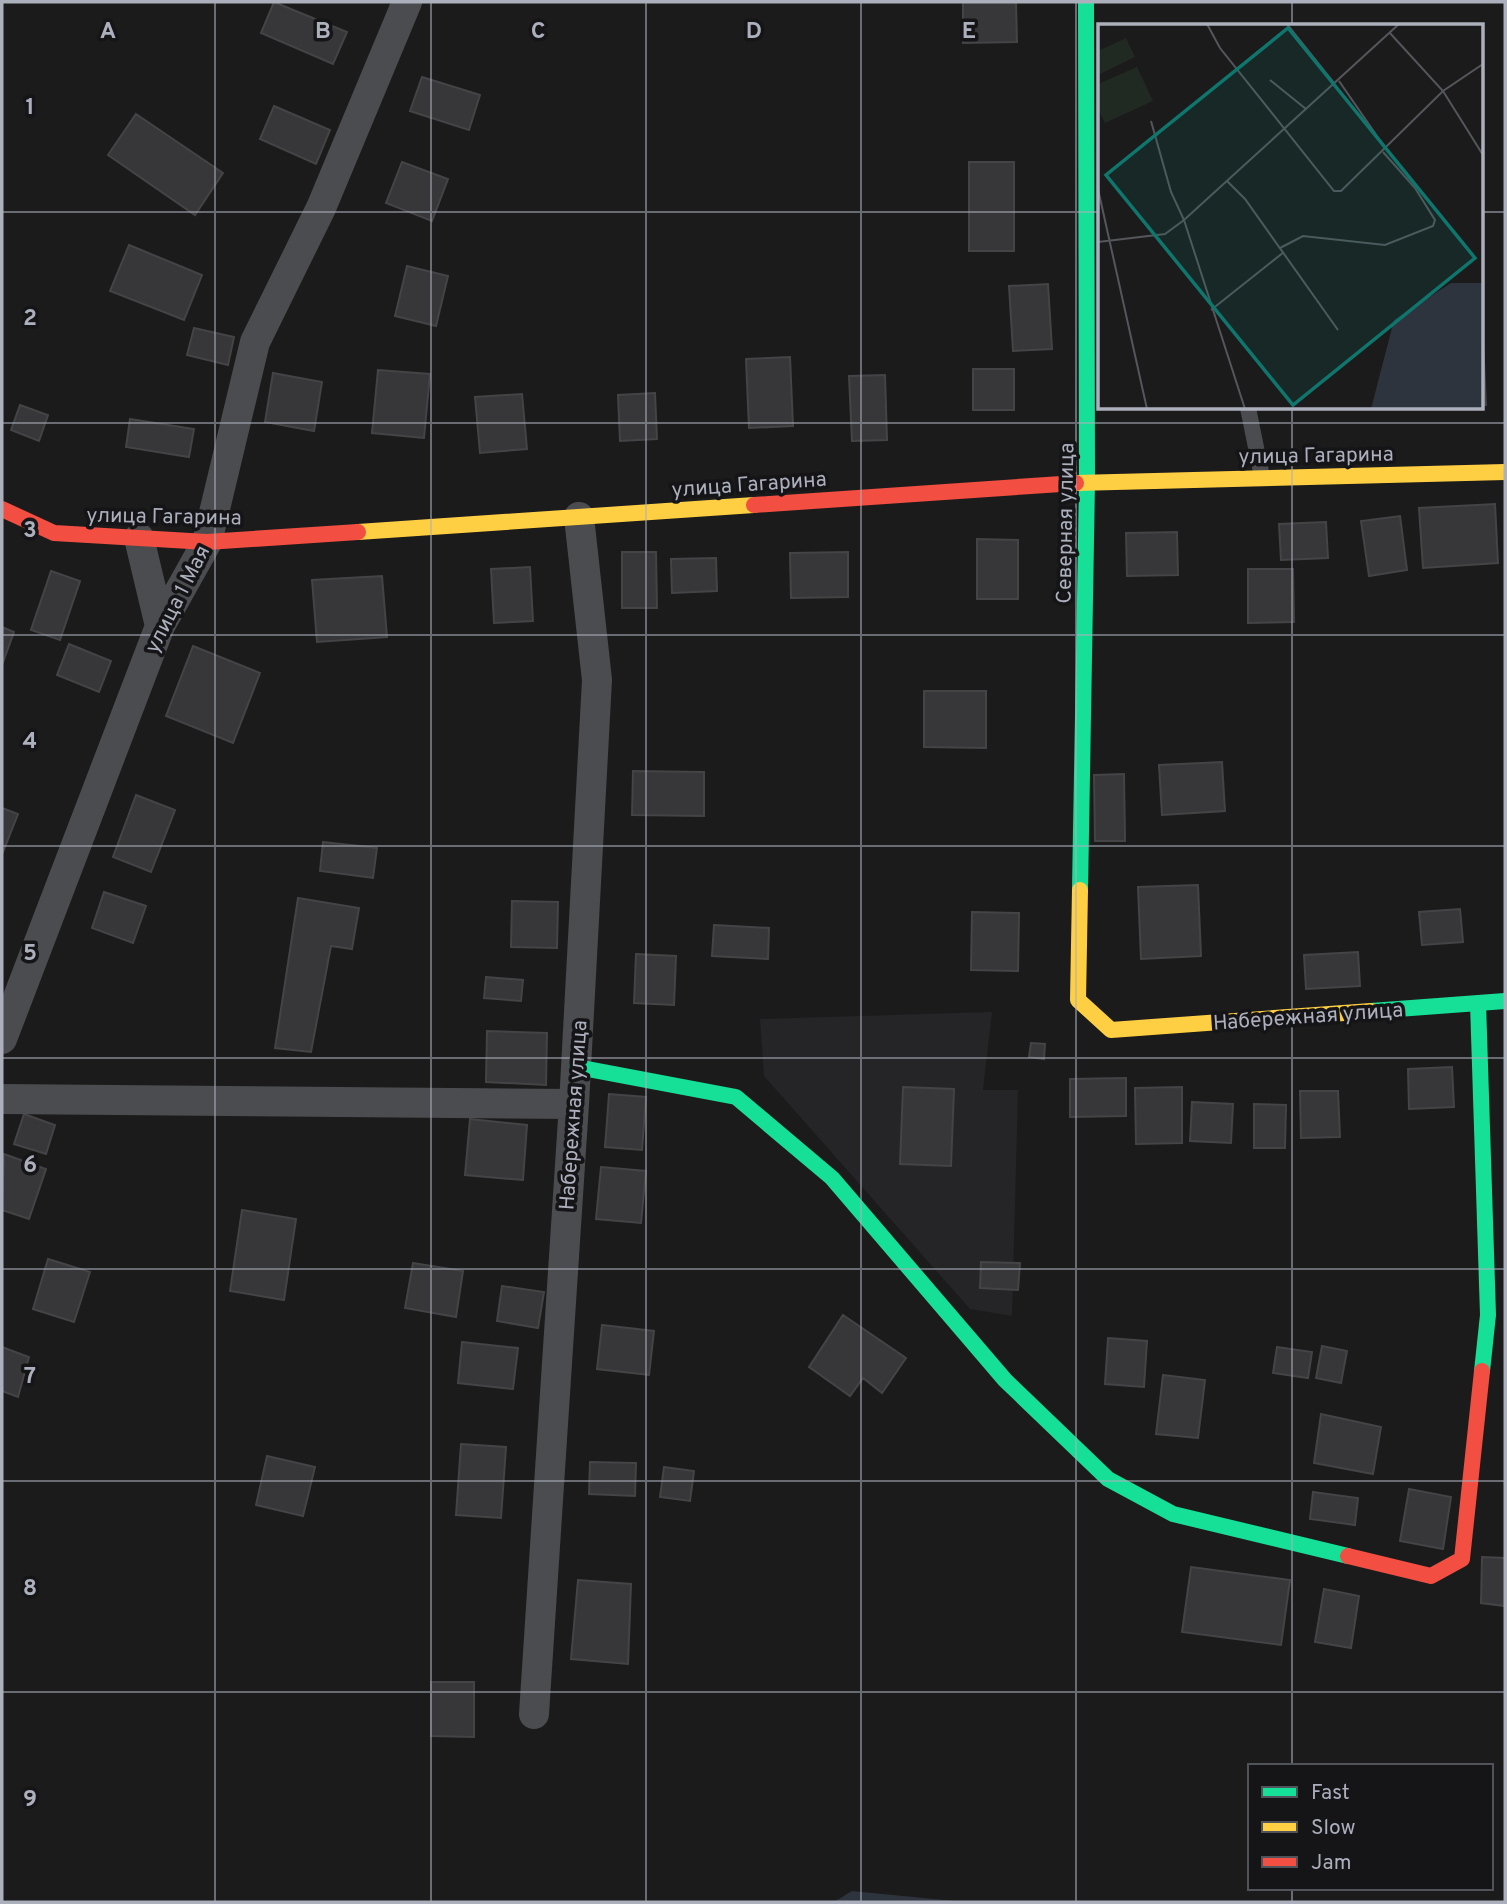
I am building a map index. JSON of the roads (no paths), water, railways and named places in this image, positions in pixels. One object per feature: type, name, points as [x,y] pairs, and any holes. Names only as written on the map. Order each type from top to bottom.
[{"type":"street","name":"улица 1 Мая","points":[[2,1039],[160,626],[207,542],[255,342],[321,208],[407,2]]},
{"type":"street","name":"Северная улица","points":[[1086,2],[1087,482],[1078,1000],[1111,1030]]},
{"type":"street","name":"улица Гагарина","points":[[2,509],[54,533],[207,542],[1087,482],[1505,472]]},
{"type":"street","name":"Набережная улица","points":[[534,1714],[577,1067],[597,680],[579,517]]},
{"type":"street","points":[[139,538],[160,626]]},
{"type":"street","name":"Набережная улица","points":[[1111,1030],[1505,1001]]},
{"type":"street","points":[[577,1067],[736,1097],[832,1178],[1005,1380],[1108,1479],[1172,1514],[1431,1576],[1462,1559],[1488,1315],[1478,1003]]},
{"type":"street","points":[[2,1099],[574,1104]]},
{"type":"lane","points":[[1248,410],[1263,478]]}]
